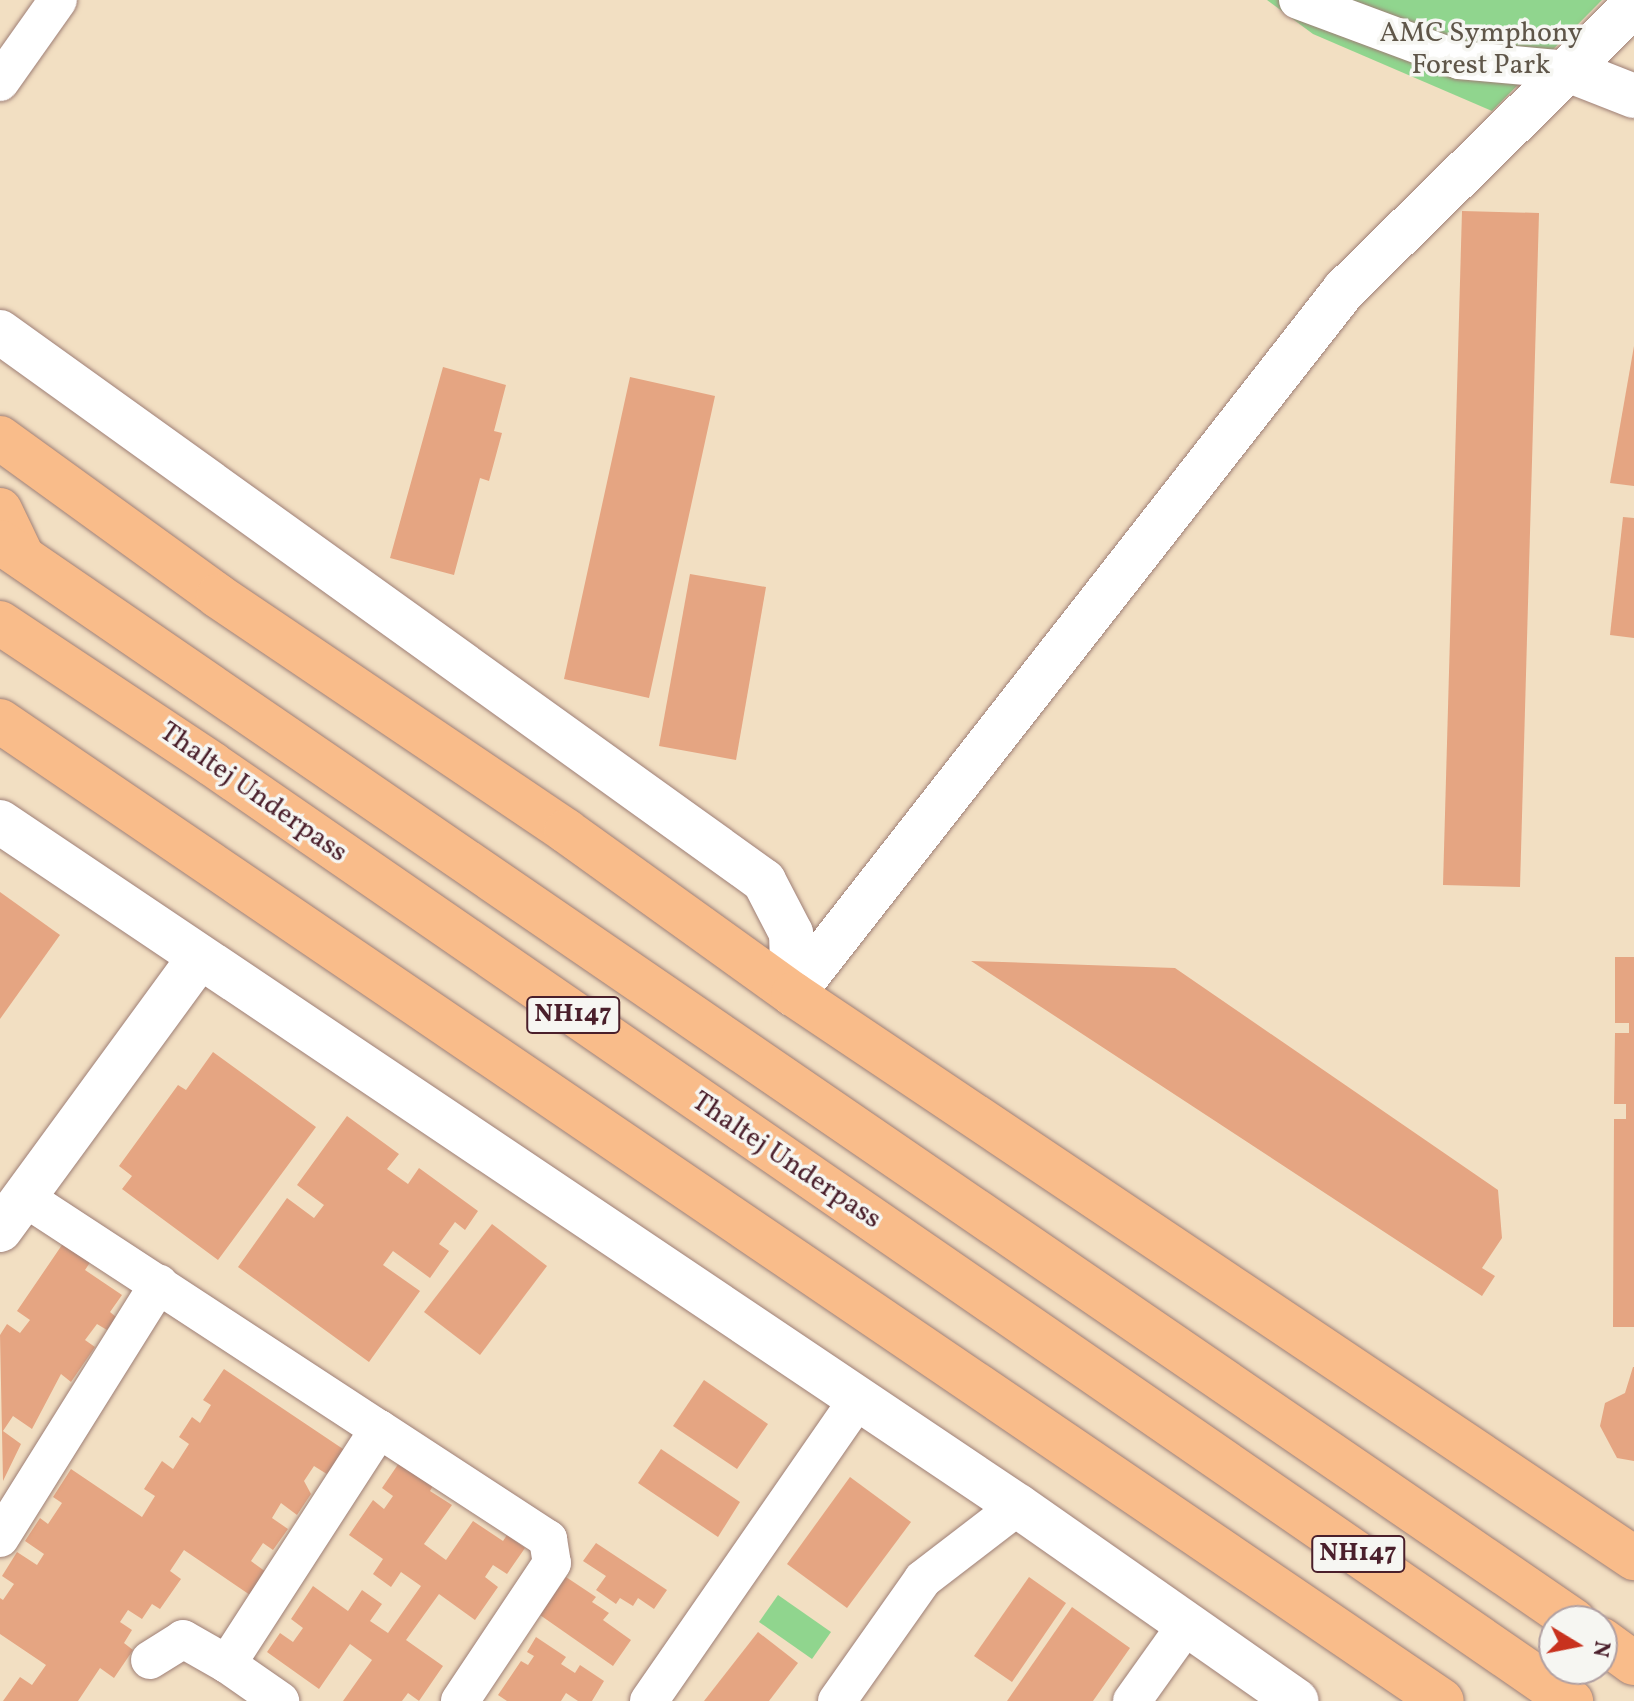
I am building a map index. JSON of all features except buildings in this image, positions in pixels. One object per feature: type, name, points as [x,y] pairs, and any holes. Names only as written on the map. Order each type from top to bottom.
[{"type":"main road","points":[[0,438],[218,596],[566,831],[793,994],[1634,1558]]},
{"type":"main road","points":[[0,510],[11,549]]},
{"type":"main road","name":"NH147","points":[[11,549],[1551,1605]]},
{"type":"main road","name":"Thaltej Underpass","points":[[0,623],[212,764],[1571,1701]]},
{"type":"main road","points":[[0,721],[1442,1701]]},
{"type":"street","points":[[0,82],[58,0]]},
{"type":"street","points":[[1298,0],[1459,60],[1568,70],[1634,96]]},
{"type":"street","points":[[793,994],[1344,290],[1634,5]]},
{"type":"street","points":[[0,332],[764,881],[791,933],[793,994]]},
{"type":"street","points":[[0,822],[198,959],[1018,1506],[1297,1701]]},
{"type":"street","points":[[198,959],[12,1214],[159,1284],[548,1539],[552,1563],[460,1701]]},
{"type":"street","points":[[0,1538],[159,1284]]},
{"type":"street","points":[[649,1701],[858,1399]]},
{"type":"street","points":[[227,1664],[379,1429]]},
{"type":"street","points":[[837,1701],[923,1579],[1018,1506]]},
{"type":"street","points":[[1132,1701],[1187,1624]]},
{"type":"street","points":[[150,1660],[183,1639],[227,1664],[280,1701]]},
{"type":"green space","name":"AMC Symphony Forest Park","points":[[1267,0],[1602,0],[1492,111],[1313,34]]},
{"type":"green space","points":[[778,1595],[831,1632],[812,1659],[759,1622]]}]
